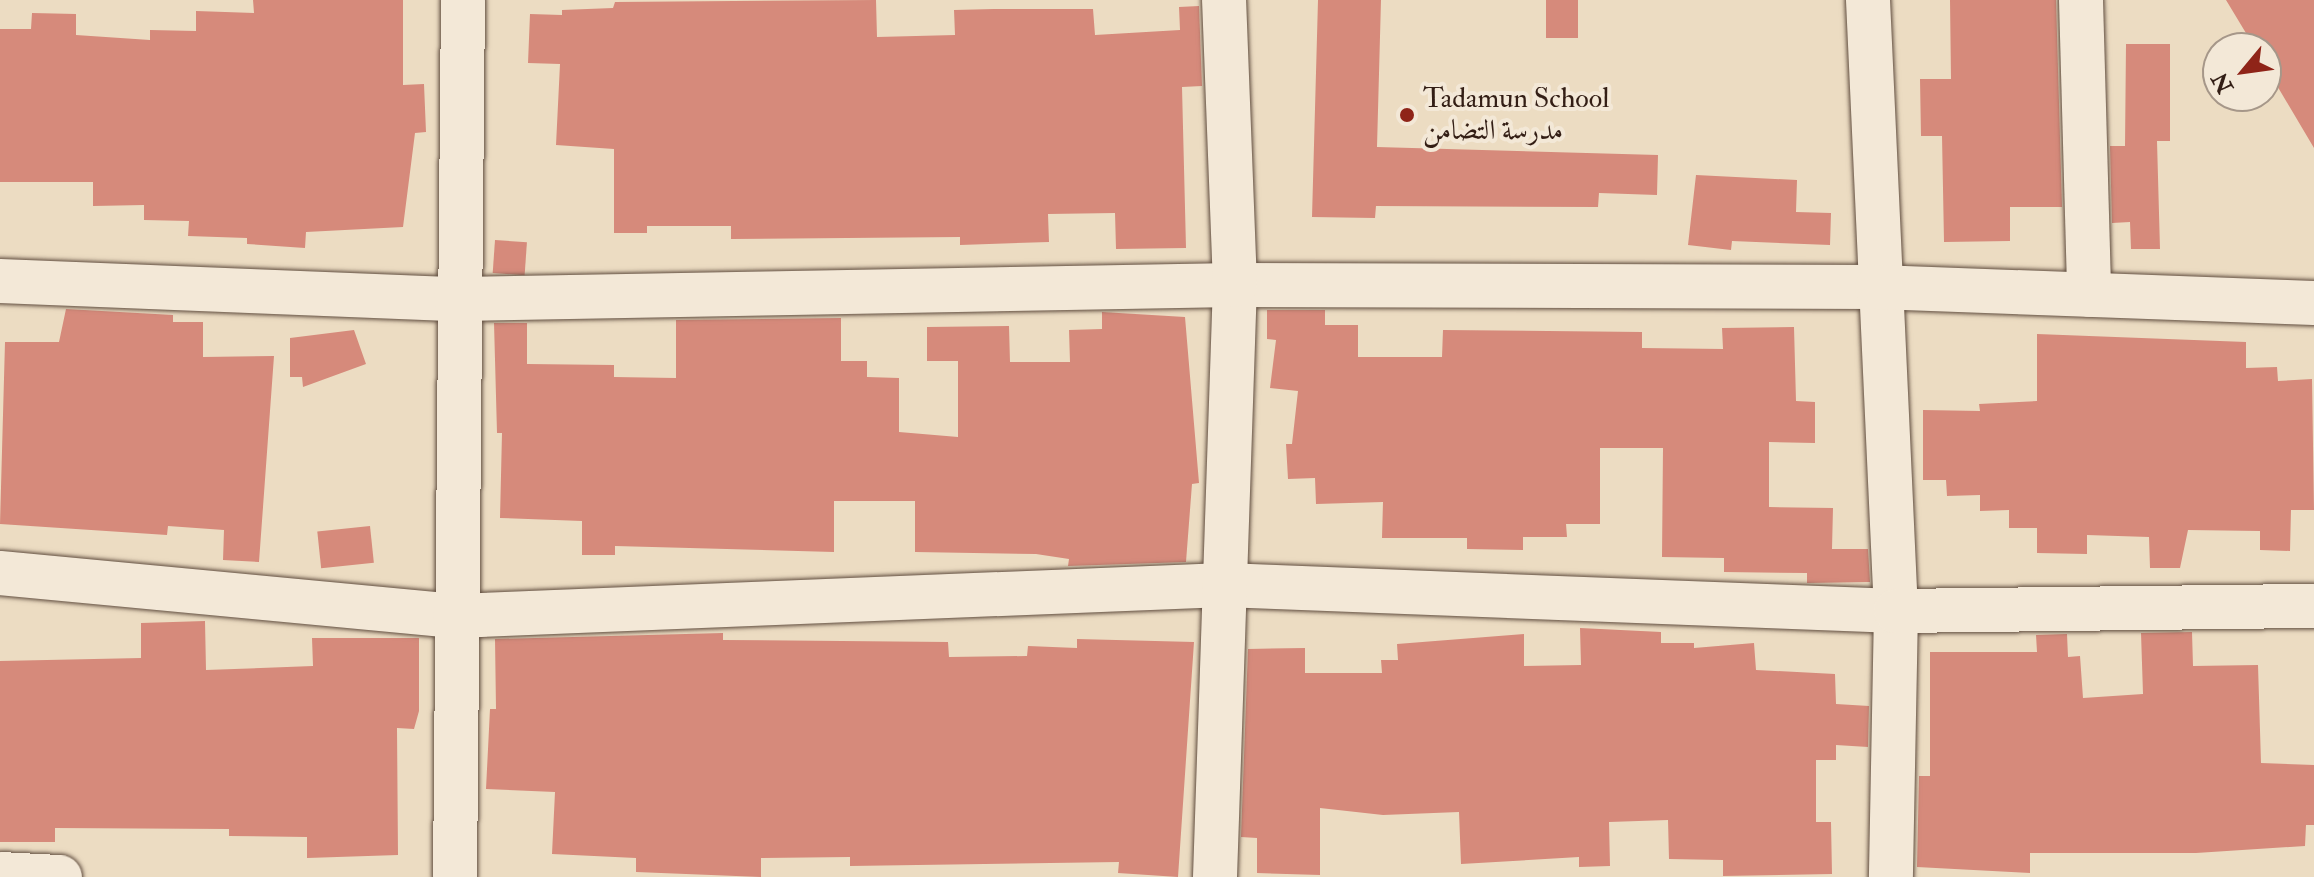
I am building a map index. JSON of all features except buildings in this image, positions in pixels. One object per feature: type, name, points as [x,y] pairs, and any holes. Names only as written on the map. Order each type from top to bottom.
[{"type":"street","points":[[455,877],[456,299],[463,0]]},
{"type":"street","points":[[1215,877],[1235,285],[1224,0]]},
{"type":"street","points":[[1868,0],[1877,287],[1896,611],[1891,877]]},
{"type":"street","points":[[2081,0],[2089,295]]},
{"type":"street","points":[[0,281],[456,299],[1235,285],[1877,287],[2314,303]]},
{"type":"street","points":[[0,573],[455,616],[1224,585],[1896,611],[2314,606]]},
{"type":"street","points":[[0,874],[60,877]]},
{"type":"place","name":"Tadamun School مدرسة التضامن","points":[[1407,115]]}]
